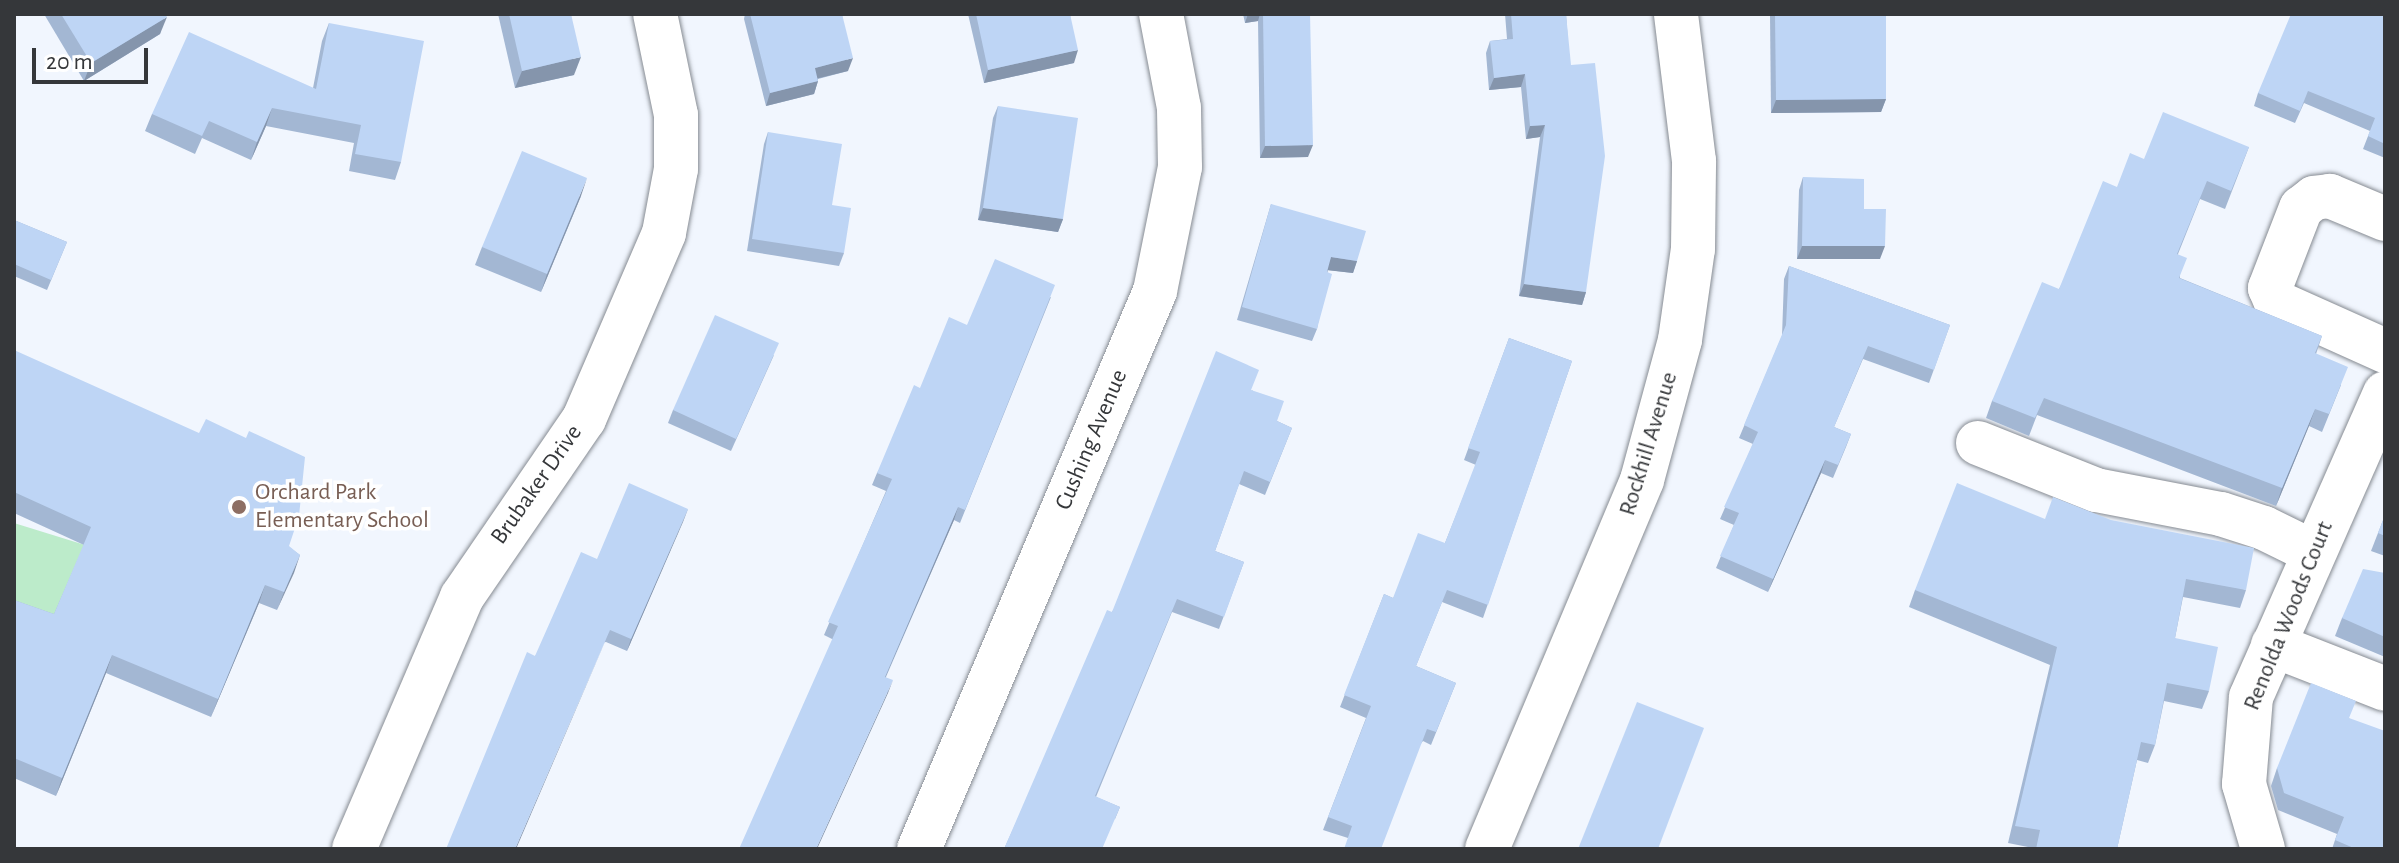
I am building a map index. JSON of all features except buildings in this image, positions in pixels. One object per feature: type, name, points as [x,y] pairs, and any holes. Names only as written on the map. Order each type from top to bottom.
[{"type":"street","name":"Brubaker Drive","points":[[354,849],[462,597],[584,419],[664,233],[676,169],[676,115],[655,14]]},
{"type":"street","name":"Cushing Avenue","points":[[919,849],[1155,291],[1180,167],[1179,108],[1161,14]]},
{"type":"street","name":"Rockhill Avenue","points":[[1487,849],[1642,480],[1680,340],[1693,249],[1694,161],[1676,14]]},
{"type":"street","points":[[2385,219],[2330,196],[2314,198],[2301,208],[2270,288],[2276,302],[2385,351]]},
{"type":"street","name":"Renolda Woods Court","points":[[2263,849],[2244,784],[2244,738],[2251,697],[2385,393]]},
{"type":"street","points":[[1978,443],[2096,490],[2221,514],[2264,528],[2313,552]]},
{"type":"street","points":[[2273,645],[2385,689]]},
{"type":"green space","points":[[14,523],[85,545],[47,632],[14,620]]},
{"type":"place","name":"Orchard Park Elementary School","points":[[239,507]]}]
